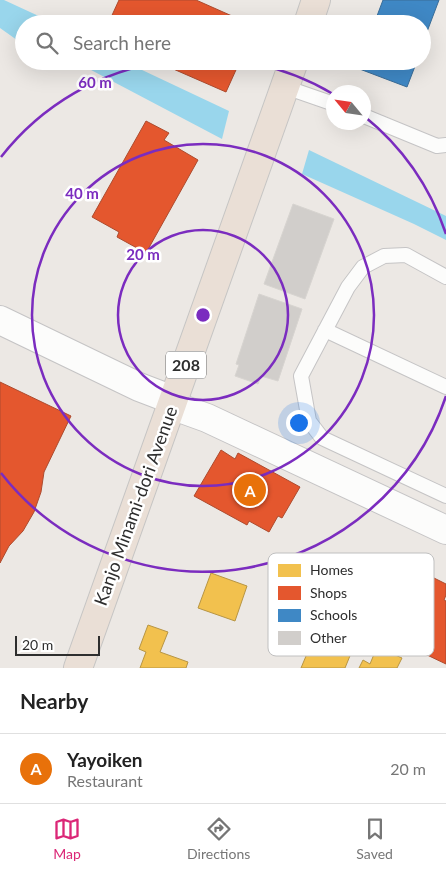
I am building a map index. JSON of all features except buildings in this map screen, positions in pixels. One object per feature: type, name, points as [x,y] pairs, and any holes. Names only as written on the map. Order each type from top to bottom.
[{"type":"highway","points":[[311,15],[316,0]]},
{"type":"highway","name":"Kanjo Minami-dori Avenue","points":[[78,668],[291,70]]},
{"type":"street","points":[[0,320],[172,403],[446,530]]},
{"type":"lane","points":[[285,87],[326,101]]},
{"type":"lane","points":[[371,119],[437,146],[446,145]]},
{"type":"lane","points":[[446,278],[406,255],[384,256],[363,267],[348,287],[301,376],[309,421],[322,438],[446,496]]},
{"type":"lane","points":[[325,330],[446,387]]},
{"type":"water","points":[[0,0],[4,0],[36,15],[15,15],[15,39],[0,28]]},
{"type":"water","points":[[91,70],[142,70],[229,111],[222,139]]},
{"type":"water","points":[[309,150],[446,216],[446,240],[302,174]]},
{"type":"place","name":"Yayoiken","points":[[250,490]]}]
